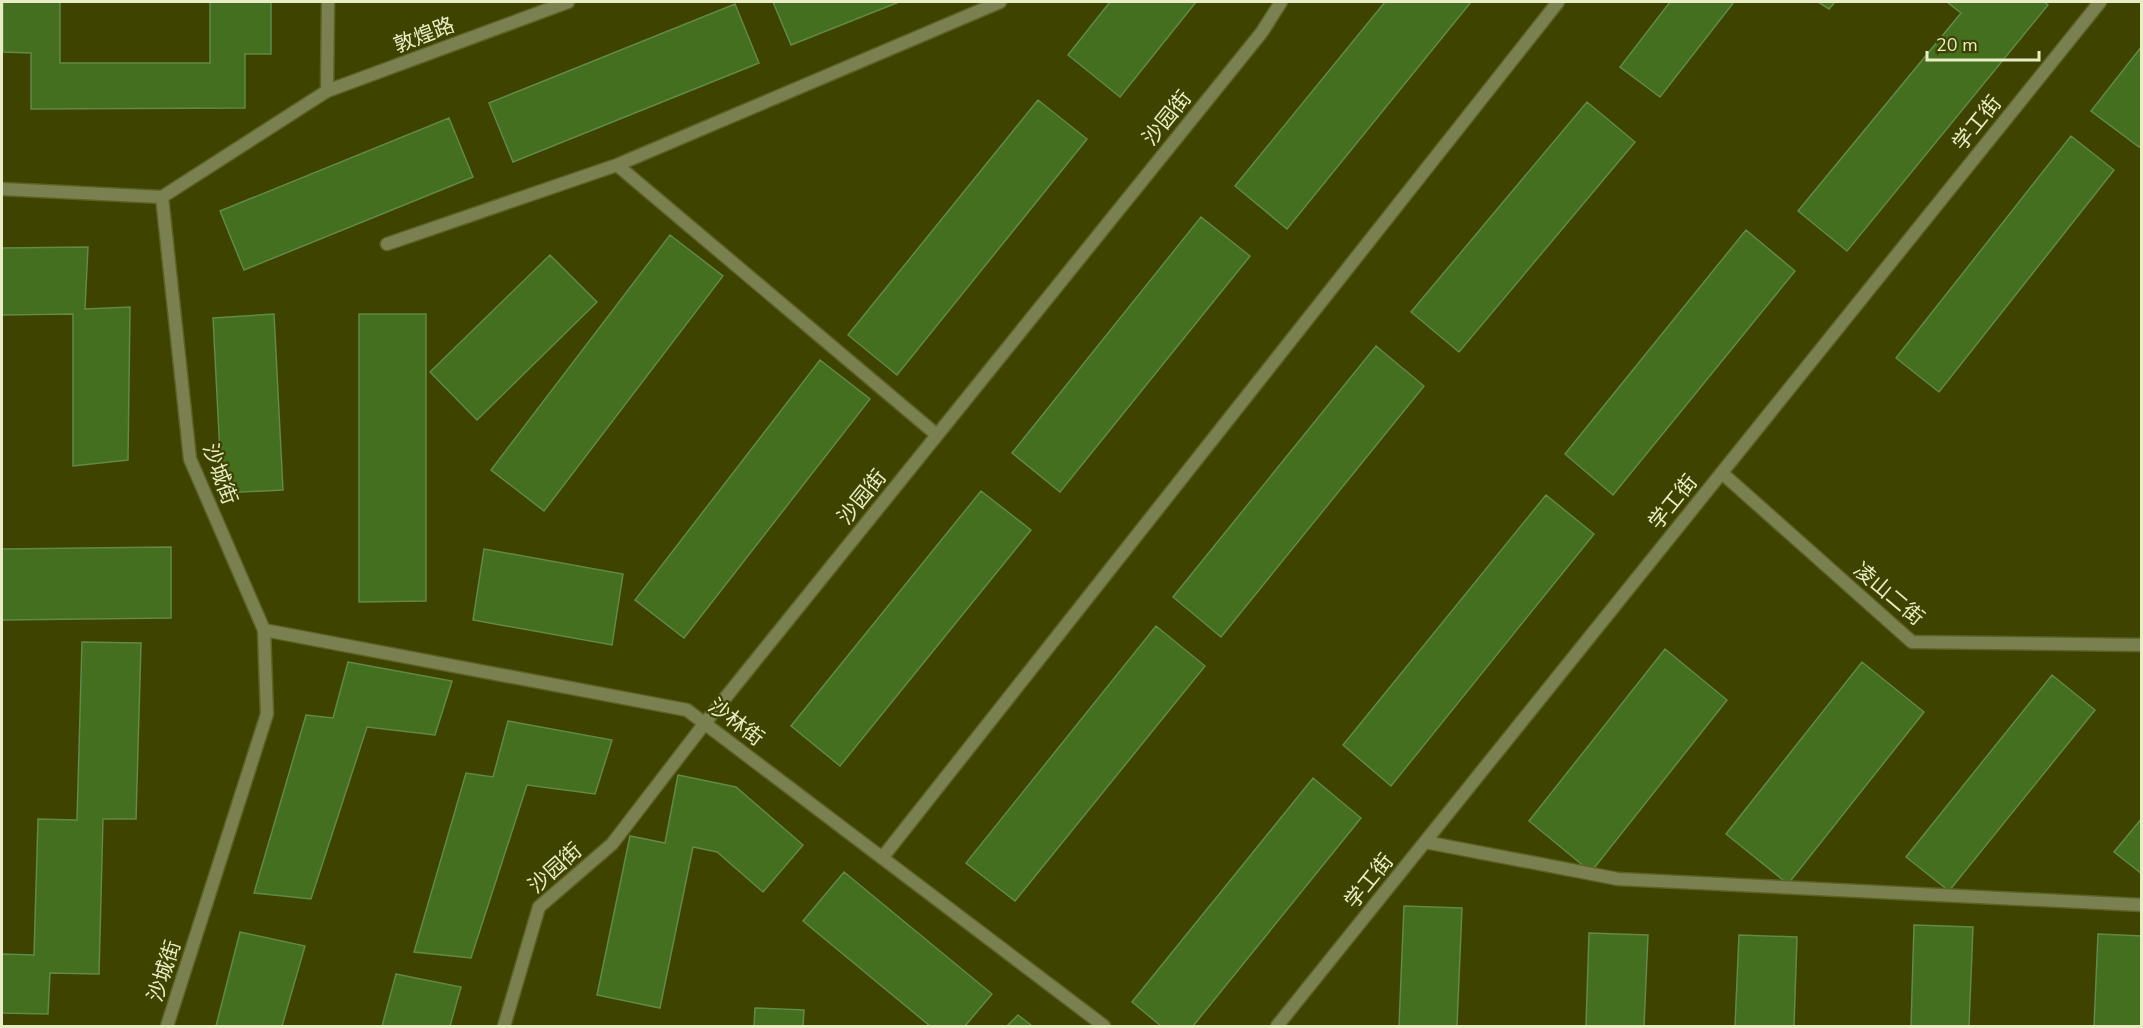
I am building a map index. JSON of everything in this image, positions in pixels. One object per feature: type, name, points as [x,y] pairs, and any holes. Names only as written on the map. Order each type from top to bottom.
[{"type":"street","points":[[2,189],[162,197],[327,92],[328,2]]},
{"type":"street","name":"敦煌路","points":[[327,92],[568,2]]},
{"type":"street","points":[[387,244],[617,165],[1000,2]]},
{"type":"street","name":"沙园街","points":[[504,1026],[538,907],[612,844],[705,723],[1262,32],[1281,2]]},
{"type":"street","points":[[882,858],[1558,2]]},
{"type":"street","name":"学工街","points":[[1277,1026],[2100,2]]},
{"type":"street","points":[[617,165],[937,435]]},
{"type":"street","name":"沙城街","points":[[162,197],[190,459],[264,630],[267,714],[167,1026]]},
{"type":"street","name":"凌山二街","points":[[1722,472],[1912,642],[2142,645]]},
{"type":"street","name":"沙林街","points":[[264,630],[687,710],[1104,1026]]},
{"type":"street","points":[[1425,842],[1618,879],[2142,905]]},
{"type":"building","points":[[3,2],[60,2],[60,63],[210,63],[210,2],[271,2],[271,54],[245,54],[245,108],[31,109],[31,53],[3,52]]},
{"type":"building","points":[[773,2],[899,2],[791,45]]},
{"type":"building","points":[[1110,2],[1196,2],[1120,97],[1068,55]]},
{"type":"building","points":[[1385,2],[1471,2],[1287,229],[1235,186]]},
{"type":"building","points":[[1670,2],[1734,2],[1660,97],[1620,67]]},
{"type":"building","points":[[1818,2],[1835,2],[1829,9]]},
{"type":"building","points":[[1947,2],[2044,2],[2048,5],[1847,251],[1798,211],[1961,13]]},
{"type":"building","points":[[735,4],[759,63],[513,162],[489,103]]},
{"type":"building","points":[[2142,46],[2142,144],[2139,147],[2091,111]]},
{"type":"building","points":[[1038,100],[1087,139],[897,375],[848,335]]},
{"type":"building","points":[[1587,102],[1635,142],[1459,352],[1411,312]]},
{"type":"building","points":[[449,118],[473,177],[244,270],[220,211]]},
{"type":"building","points":[[2071,136],[2114,170],[1939,392],[1896,358]]},
{"type":"building","points":[[1201,217],[1250,256],[1060,492],[1012,453]]},
{"type":"building","points":[[1746,230],[1795,271],[1613,495],[1565,454]]},
{"type":"building","points":[[670,235],[723,276],[544,511],[491,470]]},
{"type":"building","points":[[88,247],[85,309],[130,307],[128,460],[73,466],[73,314],[2,315],[2,248]]},
{"type":"building","points":[[550,255],[597,302],[477,420],[430,372]]},
{"type":"building","points":[[274,314],[283,490],[222,493],[213,318]]},
{"type":"building","points":[[359,314],[426,314],[426,601],[359,602]]},
{"type":"building","points":[[1376,346],[1424,386],[1221,637],[1173,597]]},
{"type":"building","points":[[820,360],[870,399],[684,638],[635,600]]},
{"type":"building","points":[[981,491],[1031,530],[840,766],[791,726]]},
{"type":"building","points":[[1546,495],[1594,534],[1391,786],[1343,745]]},
{"type":"building","points":[[171,547],[171,618],[2,620],[2,549]]},
{"type":"building","points":[[484,549],[623,574],[612,645],[473,620]]},
{"type":"building","points":[[1156,626],[1205,666],[1015,901],[966,863]]},
{"type":"building","points":[[82,642],[141,643],[136,819],[103,819],[99,974],[50,973],[48,1014],[2,1013],[2,954],[34,955],[38,819],[77,820]]},
{"type":"building","points":[[1665,649],[1727,700],[1591,872],[1529,821]]},
{"type":"building","points":[[348,662],[452,681],[435,735],[367,727],[311,899],[254,893],[306,715],[333,718]]},
{"type":"building","points":[[1862,662],[1924,712],[1788,884],[1726,834]]},
{"type":"building","points":[[2052,675],[2095,710],[1949,891],[1906,857]]},
{"type":"building","points":[[508,721],[612,740],[595,794],[527,785],[471,958],[414,952],[466,773],[493,777]]},
{"type":"building","points":[[678,775],[736,787],[803,845],[763,892],[717,852],[693,847],[660,1008],[597,995],[630,836],[665,843]]},
{"type":"building","points":[[1313,778],[1361,818],[1193,1026],[1161,1026],[1132,1002]]},
{"type":"building","points":[[2142,818],[2142,874],[2114,852]]},
{"type":"building","points":[[844,872],[992,994],[965,1026],[930,1026],[803,921]]},
{"type":"building","points":[[1404,906],[1462,908],[1457,1026],[1399,1026]]},
{"type":"building","points":[[1914,925],[1973,927],[1969,1026],[1911,1026]]},
{"type":"building","points":[[240,932],[305,946],[282,1026],[216,1026]]},
{"type":"building","points":[[1589,933],[1648,935],[1644,1026],[1586,1026]]},
{"type":"building","points":[[2098,934],[2142,936],[2142,1026],[2094,1026]]},
{"type":"building","points":[[1739,935],[1797,937],[1794,1026],[1735,1026]]},
{"type":"building","points":[[396,974],[461,987],[450,1026],[382,1026]]},
{"type":"building","points":[[755,1008],[804,1010],[803,1026],[754,1026]]},
{"type":"building","points":[[1018,1015],[1032,1026],[1007,1026]]}]
